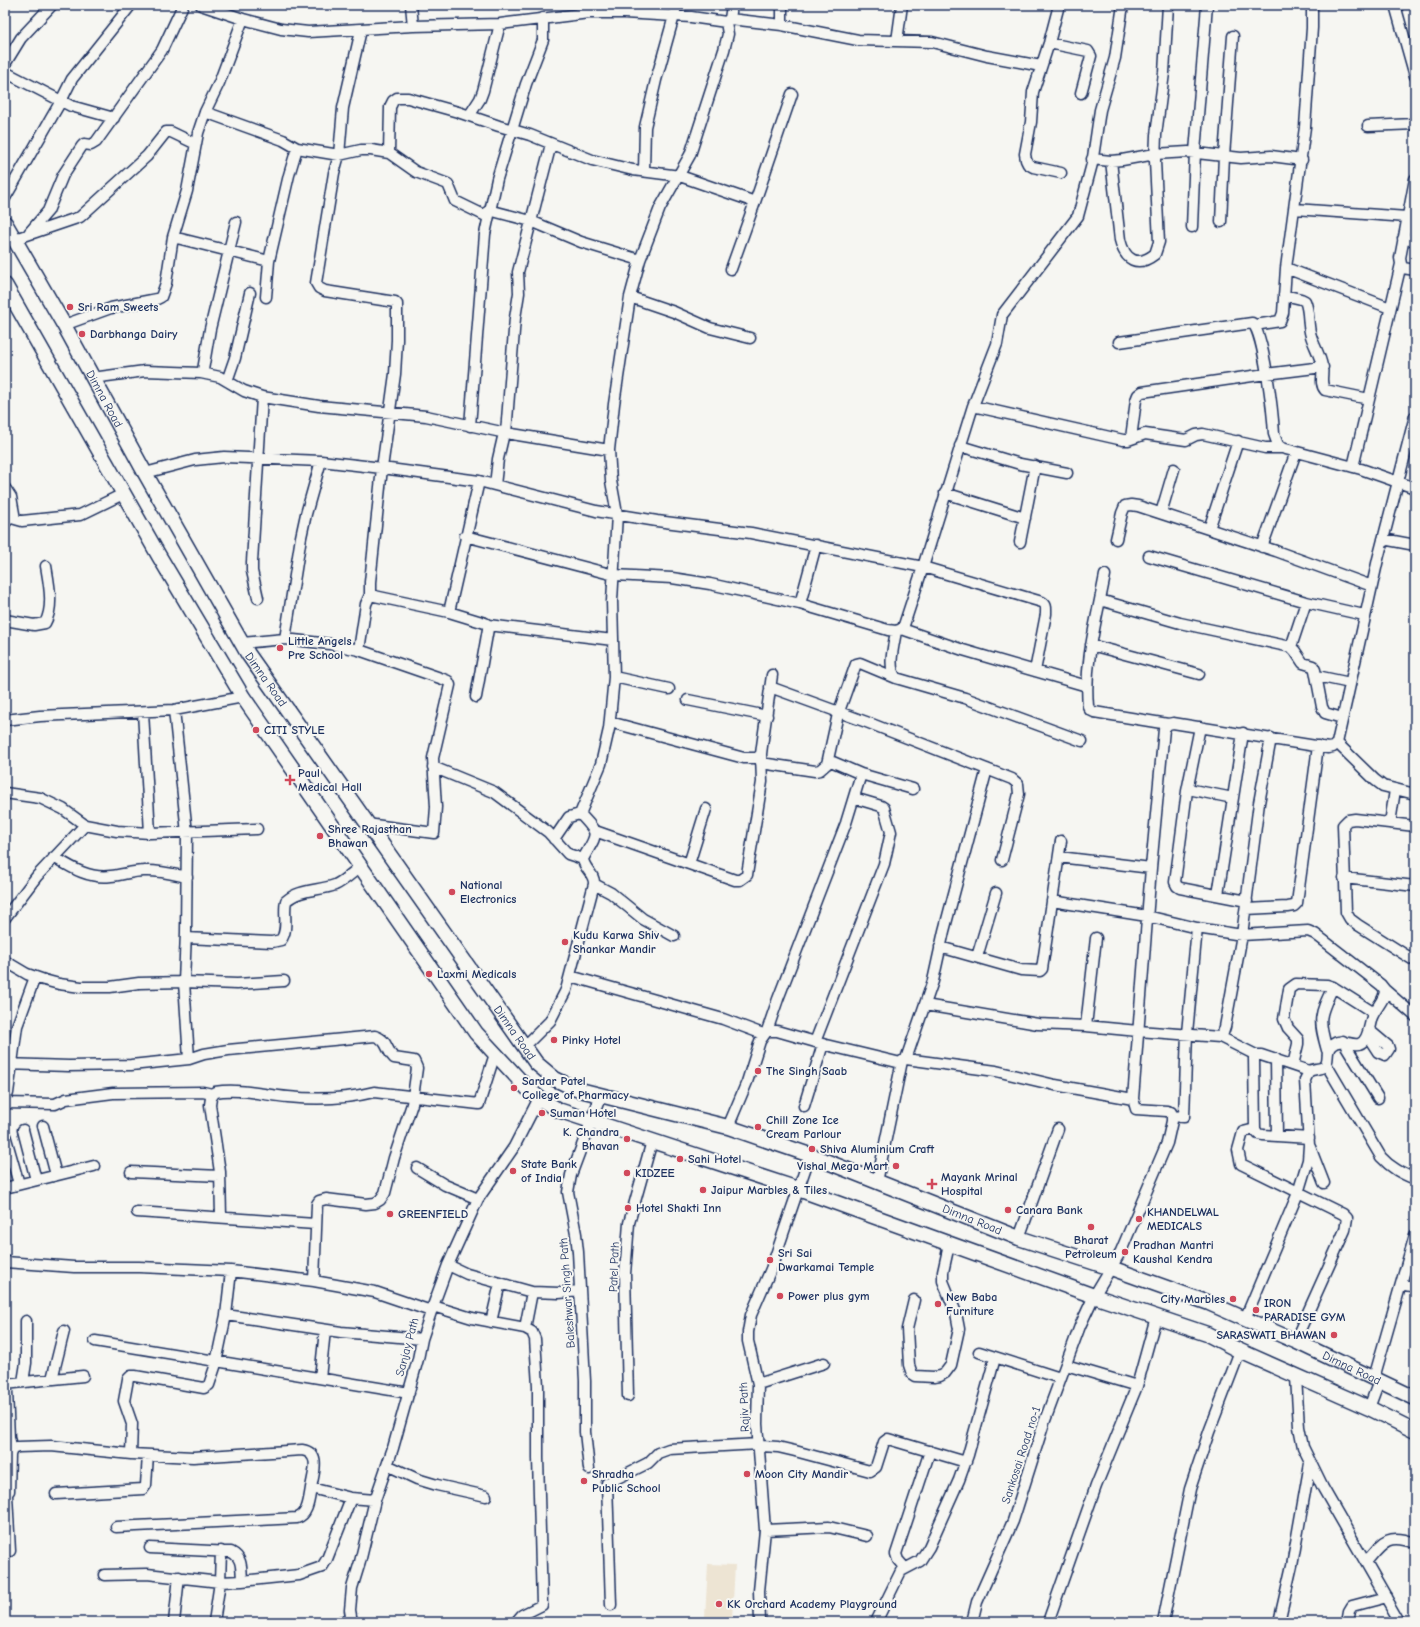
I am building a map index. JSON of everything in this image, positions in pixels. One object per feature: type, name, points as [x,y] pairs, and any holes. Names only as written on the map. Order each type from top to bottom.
[{"type":"street","points":[[5,64],[21,38],[52,5]]},
{"type":"street","points":[[5,198],[61,101],[72,79],[89,60],[131,5]]},
{"type":"street","points":[[29,233],[48,211],[63,175],[82,146],[84,144],[94,144],[162,50],[183,5]]},
{"type":"street","points":[[201,5],[243,19],[281,29],[308,32],[413,26],[500,24],[589,13],[674,16],[782,25],[858,40],[932,42],[987,56],[1041,66]]},
{"type":"street","points":[[411,5],[413,26]]},
{"type":"street","points":[[644,172],[644,127],[676,5]]},
{"type":"street","points":[[580,814],[601,764],[610,722],[614,676],[612,601],[617,514],[611,481],[609,450],[614,404],[630,297],[640,260],[660,208],[680,176],[690,156],[718,71],[728,34],[728,20],[732,5]]},
{"type":"street","points":[[782,5],[782,25]]},
{"type":"street","points":[[897,41],[902,5]]},
{"type":"street","points":[[1059,5],[1034,92],[1026,160],[1028,164],[1033,167],[1061,173]]},
{"type":"street","points":[[896,678],[892,674],[892,667],[899,630],[923,567],[973,406],[998,344],[1002,316],[1078,216],[1086,192],[1100,110],[1118,46],[1123,5]]},
{"type":"street","points":[[1111,161],[1122,248],[1126,256],[1131,260],[1136,262],[1143,261],[1155,254],[1159,242],[1156,154],[1164,73],[1168,5]]},
{"type":"street","points":[[1192,227],[1195,152],[1206,5]]},
{"type":"street","points":[[1119,342],[1246,322],[1255,325],[1280,321],[1283,313],[1286,268],[1302,160],[1308,95],[1312,5]]},
{"type":"street","points":[[1395,5],[1415,76]]},
{"type":"street","points":[[470,426],[485,234],[497,179],[526,84],[543,40],[543,18]]},
{"type":"street","points":[[64,325],[111,308],[161,297],[166,283],[173,237],[187,191],[196,144],[205,112],[219,83],[243,19]]},
{"type":"street","points":[[469,116],[480,99],[483,91],[500,24]]},
{"type":"street","points":[[359,650],[366,604],[370,595],[370,582],[382,468],[395,367],[397,304],[391,301],[325,291],[319,288],[316,283],[334,173],[339,155],[339,137],[343,108],[361,30]]},
{"type":"street","points":[[1221,222],[1224,156],[1233,36]]},
{"type":"street","points":[[1049,43],[1088,51],[1090,53],[1091,56],[1081,93]]},
{"type":"street","points":[[5,72],[71,106],[114,118]]},
{"type":"street","points":[[731,269],[792,94]]},
{"type":"street","points":[[389,153],[390,107],[392,101],[397,98],[408,98],[513,130],[592,160],[644,172],[680,176],[755,202]]},
{"type":"street","points":[[205,112],[283,140],[297,148],[339,155],[361,150],[389,153],[416,172],[448,184],[455,201],[489,214],[531,221],[581,242],[640,260]]},
{"type":"street","points":[[1368,126],[1415,124]]},
{"type":"street","points":[[15,239],[80,217],[147,156],[166,132],[171,132],[196,144]]},
{"type":"street","points":[[496,485],[498,459],[505,433],[515,318],[520,293],[518,272],[551,144]]},
{"type":"street","points":[[266,297],[269,261],[289,175],[297,148]]},
{"type":"street","points":[[1092,159],[1111,161],[1156,154],[1195,152],[1224,156],[1251,158],[1271,156],[1302,160]]},
{"type":"street","points":[[1353,467],[1401,264],[1400,258],[1407,217],[1414,193],[1415,179]]},
{"type":"street","points":[[1295,209],[1407,217]]},
{"type":"street","points":[[201,373],[203,370],[210,329],[228,250],[236,222]]},
{"type":"street","name":"Dimna Road","points":[[5,223],[64,325],[145,473],[242,643],[524,1047],[536,1063],[555,1080],[576,1089],[728,1127],[810,1155],[1019,1238],[1111,1268],[1209,1303],[1295,1341],[1415,1398]]},
{"type":"street","points":[[173,237],[269,261]]},
{"type":"street","points":[[1403,240],[1415,240]]},
{"type":"street","points":[[1401,264],[1404,268],[1415,270]]},
{"type":"street","points":[[1286,268],[1390,308]]},
{"type":"street","points":[[5,285],[158,556],[243,697],[476,1034],[538,1098],[558,1110],[798,1189],[949,1245],[1207,1334],[1296,1377],[1368,1408],[1415,1432]]},
{"type":"street","points":[[227,381],[235,358],[250,293]]},
{"type":"street","points":[[1284,295],[1305,301],[1308,311],[1311,336],[1323,367],[1322,386],[1325,390],[1369,399]]},
{"type":"street","points":[[630,297],[674,312],[710,328],[750,338]]},
{"type":"street","points":[[1255,325],[1265,363],[1276,440],[1282,448]]},
{"type":"street","points":[[1132,438],[1136,400],[1138,394],[1142,392],[1323,367]]},
{"type":"street","points":[[92,378],[145,371],[201,373],[220,378],[244,391],[262,397],[319,406],[426,416],[505,433],[609,450]]},
{"type":"street","points":[[258,598],[252,571],[252,562],[262,397]]},
{"type":"street","points":[[973,406],[1123,440],[1145,434],[1186,440],[1196,435],[1203,434],[1265,448],[1282,448],[1353,467],[1415,488]]},
{"type":"street","points":[[1105,575],[1091,645],[1087,686],[1088,706],[1090,710],[1168,724],[1173,723],[1200,726],[1318,746],[1334,747],[1337,743],[1364,615],[1415,416]]},
{"type":"street","points":[[1209,529],[1238,441]]},
{"type":"street","points":[[960,446],[993,457],[1067,473]]},
{"type":"street","points":[[1262,547],[1296,452]]},
{"type":"street","points":[[145,473],[208,458],[258,458],[321,461],[382,468],[479,481],[586,508],[617,514],[751,533],[923,567],[1045,604],[1046,614],[1035,671]]},
{"type":"street","points":[[285,639],[301,537],[321,461]]},
{"type":"street","points":[[1020,542],[1035,466]]},
{"type":"street","points":[[1161,513],[1174,469]]},
{"type":"street","points":[[449,612],[465,536],[479,481]]},
{"type":"street","points":[[5,488],[11,497],[13,515],[15,519],[22,521],[73,517],[123,494]]},
{"type":"street","points":[[945,493],[1025,518]]},
{"type":"street","points":[[1116,539],[1125,506],[1138,506],[1262,547],[1372,586]]},
{"type":"street","points":[[5,523],[13,515]]},
{"type":"street","points":[[465,536],[614,575],[672,578],[710,584],[800,604],[899,630],[1087,686]]},
{"type":"street","points":[[1383,539],[1415,544]]},
{"type":"street","points":[[800,604],[816,545]]},
{"type":"street","points":[[1149,556],[1306,602],[1364,615]]},
{"type":"street","points":[[5,620],[34,625],[45,623],[48,617],[49,607],[49,584],[46,566]]},
{"type":"street","points":[[370,595],[449,612],[488,625],[613,640]]},
{"type":"street","points":[[1100,600],[1180,623],[1291,647],[1303,663],[1313,666],[1317,676],[1321,702],[1325,712],[1342,718]]},
{"type":"street","points":[[1291,647],[1306,602]]},
{"type":"street","points":[[476,697],[488,625]]},
{"type":"street","points":[[242,643],[285,639],[330,644],[359,650],[398,665],[443,679],[449,683],[450,690],[433,758],[436,808],[434,833],[368,824]]},
{"type":"street","points":[[1091,645],[1199,674]]},
{"type":"street","points":[[827,764],[839,712],[856,664],[860,662],[896,678],[965,698],[1082,741]]},
{"type":"street","points":[[595,831],[735,880],[740,880],[747,875],[762,782],[761,758],[772,675]]},
{"type":"street","points":[[614,676],[668,689]]},
{"type":"street","points":[[1317,676],[1350,683]]},
{"type":"street","points":[[770,687],[987,769],[1018,784],[1019,794],[1002,860]]},
{"type":"street","points":[[5,720],[40,716],[174,710],[243,697]]},
{"type":"street","points":[[688,700],[766,716]]},
{"type":"street","points":[[174,710],[180,758],[186,833],[187,877],[184,982],[189,1059]]},
{"type":"street","points":[[143,712],[150,833]]},
{"type":"street","points":[[610,722],[744,758],[761,758],[815,771],[820,770],[827,764],[833,762],[861,774],[913,789]]},
{"type":"street","points":[[1168,724],[1164,729],[1147,916],[1133,1099],[1134,1107],[1138,1110],[1167,1111],[1171,1112],[1172,1116],[1184,1117],[1187,1034],[1197,928]]},
{"type":"street","points":[[1200,726],[1188,789],[1175,882],[1180,888],[1218,895],[1246,905],[1288,907],[1294,906],[1297,903],[1318,746]]},
{"type":"street","points":[[1218,895],[1243,733]]},
{"type":"street","points":[[1220,1037],[1224,1033],[1242,935],[1259,803],[1271,738]]},
{"type":"street","points":[[1337,743],[1383,786],[1415,794]]},
{"type":"street","points":[[433,766],[494,792],[548,832],[568,854],[582,858]]},
{"type":"street","points":[[877,1182],[903,1061],[935,975],[940,947],[987,769]]},
{"type":"street","points":[[728,1127],[747,1082],[846,823],[861,774]]},
{"type":"street","points":[[1188,789],[1233,798]]},
{"type":"street","points":[[1390,823],[1395,790]]},
{"type":"street","points":[[5,793],[40,798],[63,809],[85,825],[117,831],[186,833],[257,829]]},
{"type":"street","points":[[804,1106],[819,1043],[884,864],[891,832],[884,808],[854,798]]},
{"type":"street","points":[[689,864],[706,809]]},
{"type":"street","points":[[554,839],[569,817],[580,814]]},
{"type":"street","points":[[524,1047],[545,1027],[552,1018],[570,976],[595,880],[585,868],[582,858],[595,836],[595,831],[593,826],[580,814]]},
{"type":"street","points":[[1415,826],[1354,819],[1348,820],[1344,825],[1344,878],[1346,912],[1350,919],[1415,961]]},
{"type":"street","points":[[6,914],[36,876],[85,825]]},
{"type":"street","points":[[940,947],[1021,970],[1040,971],[1042,969],[1061,841]]},
{"type":"street","points":[[54,857],[74,870],[99,876],[111,876],[145,870],[187,877]]},
{"type":"street","points":[[1059,857],[1151,868]]},
{"type":"street","points":[[186,938],[272,942],[281,940],[284,936],[286,901],[295,895],[337,884],[361,866]]},
{"type":"street","points":[[1344,878],[1415,886]]},
{"type":"street","points":[[594,884],[611,893],[643,919],[674,936]]},
{"type":"street","points":[[977,957],[996,894]]},
{"type":"street","points":[[1052,901],[1147,916],[1197,928],[1242,935],[1308,931],[1316,934],[1381,985],[1415,1016]]},
{"type":"street","points":[[1086,1026],[1096,938]]},
{"type":"street","points":[[5,961],[15,968],[35,977],[59,984],[81,987],[110,987],[139,983],[184,982],[237,984],[284,982]]},
{"type":"street","points":[[570,976],[723,1019],[765,1033],[777,1031],[819,1043],[903,1061],[996,1071],[1055,1085],[1133,1099]]},
{"type":"street","points":[[35,977],[17,1026],[8,1065],[8,1093],[5,1102],[55,1104],[66,1099],[86,1096],[144,1091],[199,1092],[212,1094],[220,1091],[236,1091],[288,1097],[324,1099],[374,1092],[479,1104],[495,1054]]},
{"type":"street","points":[[1293,1065],[1298,1039],[1288,1028],[1284,1019],[1289,989],[1296,984],[1321,984],[1333,987],[1374,1013]]},
{"type":"street","points":[[1333,987],[1321,1014],[1322,1030],[1327,1050],[1326,1064],[1381,1157],[1397,1172],[1415,1179]]},
{"type":"street","points":[[1327,1050],[1331,1045],[1343,1041],[1358,1044],[1362,1042],[1368,1032],[1374,1013],[1385,995],[1385,990]]},
{"type":"street","points":[[925,1005],[1038,1024],[1086,1026],[1138,1032],[1220,1037],[1256,1055],[1276,1059],[1309,1071],[1323,1067],[1326,1064]]},
{"type":"street","points":[[8,1065],[131,1065],[189,1059],[204,1054],[228,1050],[375,1036],[382,1038],[386,1042],[394,1058],[414,1061],[417,1068],[412,1104],[394,1158],[385,1193],[380,1200],[375,1203],[366,1204],[326,1199],[319,1201],[316,1209],[315,1224],[314,1281]]},
{"type":"street","points":[[1343,1041],[1378,1098]]},
{"type":"street","points":[[1256,1055],[1253,1063],[1255,1129],[1258,1134],[1263,1136],[1277,1136],[1309,1141]]},
{"type":"street","points":[[1276,1059],[1277,1136]]},
{"type":"street","points":[[1246,1319],[1298,1193],[1308,1160],[1309,1141],[1305,1080],[1309,1071]]},
{"type":"street","points":[[212,1094],[210,1105],[220,1176],[221,1217]]},
{"type":"street","name":"Baleshwar Singh Path","points":[[589,1469],[584,1432],[585,1381],[576,1234],[568,1192],[571,1175],[601,1095]]},
{"type":"street","name":"Sanjay Path","points":[[352,1621],[350,1610],[352,1588],[375,1500],[409,1393],[422,1339],[432,1308],[448,1265],[478,1199],[514,1147],[538,1098]]},
{"type":"street","name":"Sankosai Road no-1","points":[[972,1622],[977,1602],[1013,1521],[1044,1423],[1080,1326],[1094,1296],[1121,1251],[1167,1143],[1172,1116]]},
{"type":"street","points":[[43,1126],[56,1175]]},
{"type":"street","points":[[1019,1238],[1058,1128]]},
{"type":"street","points":[[1255,1129],[1243,1132],[1238,1150],[1241,1164],[1343,1214],[1347,1218],[1345,1230],[1295,1341]]},
{"type":"street","points":[[23,1130],[36,1180]]},
{"type":"street","points":[[5,1135],[19,1184]]},
{"type":"street","name":"Patel Path","points":[[628,1396],[625,1274],[628,1231],[652,1141]]},
{"type":"street","points":[[1309,1141],[1324,1183]]},
{"type":"street","name":"Rajiv Path","points":[[760,1622],[759,1591],[766,1530],[763,1446],[757,1424],[758,1384],[748,1341],[748,1332],[751,1315],[771,1269],[810,1155]]},
{"type":"street","points":[[5,1188],[94,1166]]},
{"type":"street","points":[[417,1168],[444,1185],[478,1199]]},
{"type":"street","points":[[131,1172],[220,1176]]},
{"type":"street","points":[[137,1212],[315,1224]]},
{"type":"street","points":[[1368,1408],[1401,1284],[1415,1238]]},
{"type":"street","points":[[914,1300],[907,1329],[910,1369],[912,1374],[915,1376],[940,1376],[945,1373],[951,1365],[959,1329],[956,1313],[943,1281],[943,1272],[949,1245]]},
{"type":"street","points":[[5,1262],[74,1267],[139,1267],[231,1271],[314,1281],[375,1292],[472,1318],[525,1328],[532,1332],[535,1339],[538,1386],[538,1458],[542,1605],[522,1615],[516,1622]]},
{"type":"street","points":[[448,1265],[467,1274],[532,1292],[559,1293],[580,1291]]},
{"type":"street","points":[[131,1454],[132,1424],[124,1401],[128,1379],[131,1376],[135,1376],[204,1388],[209,1385],[212,1378],[226,1315],[231,1271]]},
{"type":"street","points":[[491,1322],[500,1283]]},
{"type":"street","points":[[1401,1284],[1415,1287]]},
{"type":"street","points":[[525,1328],[532,1292]]},
{"type":"street","points":[[226,1315],[325,1330],[422,1339]]},
{"type":"street","points":[[1048,1622],[1096,1486],[1137,1386],[1156,1317]]},
{"type":"street","points":[[23,1382],[26,1362],[26,1321]]},
{"type":"street","points":[[320,1378],[325,1330]]},
{"type":"street","points":[[52,1379],[64,1331]]},
{"type":"street","points":[[96,1341],[409,1393]]},
{"type":"street","points":[[1163,1622],[1190,1489],[1209,1432],[1240,1351]]},
{"type":"street","points":[[979,1352],[1060,1378]]},
{"type":"street","points":[[876,1622],[901,1571],[920,1561],[929,1547],[966,1462],[995,1358]]},
{"type":"street","points":[[758,1384],[824,1363]]},
{"type":"street","points":[[1066,1364],[1137,1386]]},
{"type":"street","points":[[10,1551],[6,1496],[8,1491],[10,1455],[12,1449],[9,1438],[7,1391],[5,1385],[83,1376]]},
{"type":"street","points":[[1296,1377],[1299,1427],[1303,1447],[1310,1463],[1400,1622]]},
{"type":"street","points":[[611,1604],[606,1483],[648,1463],[658,1453],[669,1449],[763,1446],[822,1457],[870,1471],[876,1467],[886,1440],[893,1439],[966,1462]]},
{"type":"street","points":[[12,1449],[18,1447],[51,1446],[131,1454],[193,1457],[302,1450],[310,1451],[314,1456],[315,1462],[311,1488],[305,1512],[302,1516],[297,1518],[116,1527]]},
{"type":"street","points":[[906,1568],[898,1560],[896,1554],[930,1451]]},
{"type":"street","points":[[56,1494],[142,1489],[146,1486],[148,1455]]},
{"type":"street","points":[[1279,1622],[1292,1565],[1310,1463]]},
{"type":"street","points":[[387,1465],[417,1479],[486,1496]]},
{"type":"street","points":[[311,1488],[351,1498],[375,1500]]},
{"type":"street","points":[[104,1575],[147,1574],[220,1582],[299,1575],[322,1567],[327,1559],[351,1498]]},
{"type":"street","points":[[766,1530],[829,1527],[867,1536]]},
{"type":"street","points":[[1366,1562],[1385,1541],[1394,1539],[1415,1543]]},
{"type":"street","points":[[150,1548],[231,1552],[237,1555],[241,1563],[242,1581]]},
{"type":"street","points":[[214,1622],[220,1582],[221,1551]]},
{"type":"street","points":[[174,1622],[179,1578]]},
{"type":"street","points":[[1347,1622],[1349,1611],[1352,1606],[1386,1596]]},
{"type":"street","points":[[340,1622],[352,1621]]},
{"type":"shaded area","name":"KK Orchard Academy Playground","points":[[708,1564],[735,1565],[732,1620],[705,1617]]},
{"type":"place","name":"Sri Ram Sweets","points":[[70,307]]},
{"type":"place","name":"Darbhanga Dairy","points":[[82,334]]},
{"type":"place","name":"Little Angels Pre School","points":[[280,648]]},
{"type":"place","name":"CITI STYLE","points":[[256,730]]},
{"type":"place","name":"Paul Medical Hall","points":[[290,780]]},
{"type":"place","name":"Shree Rajasthan Bhawan","points":[[320,836]]},
{"type":"place","name":"National Electronics","points":[[452,892]]},
{"type":"place","name":"Kudu Karwa Shiv Shankar Mandir","points":[[565,942]]},
{"type":"place","name":"Laxmi Medicals","points":[[429,974]]},
{"type":"place","name":"Pinky Hotel","points":[[554,1040]]},
{"type":"place","name":"The Singh Saab","points":[[758,1071]]},
{"type":"place","name":"Sardar Patel College of Pharmacy","points":[[514,1088]]},
{"type":"place","name":"Suman Hotel","points":[[542,1113]]},
{"type":"place","name":"Chill Zone Ice Cream Parlour","points":[[758,1127]]},
{"type":"place","name":"K. Chandra Bhavan","points":[[627,1139]]},
{"type":"place","name":"Shiva Aluminium Craft","points":[[812,1149]]},
{"type":"place","name":"Sahi Hotel","points":[[680,1159]]},
{"type":"place","name":"Vishal Mega Mart","points":[[896,1166]]},
{"type":"place","name":"State Bank of India","points":[[513,1171]]},
{"type":"place","name":"KIDZEE","points":[[627,1173]]},
{"type":"place","name":"Mayank Mrinal Hospital","points":[[932,1184]]},
{"type":"place","name":"Jaipur Marbles & Tiles","points":[[703,1190]]},
{"type":"place","name":"Hotel Shakti Inn","points":[[628,1208]]},
{"type":"place","name":"Canara Bank","points":[[1008,1210]]},
{"type":"place","name":"GREENFIELD","points":[[390,1214]]},
{"type":"place","name":"KHANDELWAL MEDICALS","points":[[1139,1219]]},
{"type":"place","name":"Bharat Petroleum","points":[[1091,1227]]},
{"type":"place","name":"Pradhan Mantri Kaushal Kendra","points":[[1125,1252]]},
{"type":"place","name":"Sri Sai Dwarkamai Temple","points":[[770,1260]]},
{"type":"place","name":"Power plus gym","points":[[780,1296]]},
{"type":"place","name":"City Marbles","points":[[1233,1299]]},
{"type":"place","name":"New Baba Furniture","points":[[938,1304]]},
{"type":"place","name":"IRON PARADISE GYM","points":[[1256,1310]]},
{"type":"place","name":"SARASWATI BHAWAN","points":[[1334,1335]]},
{"type":"place","name":"Moon City Mandir","points":[[747,1474]]},
{"type":"place","name":"Shradha Public School","points":[[584,1481]]},
{"type":"place","name":"KK Orchard Academy Playground","points":[[719,1604]]}]
